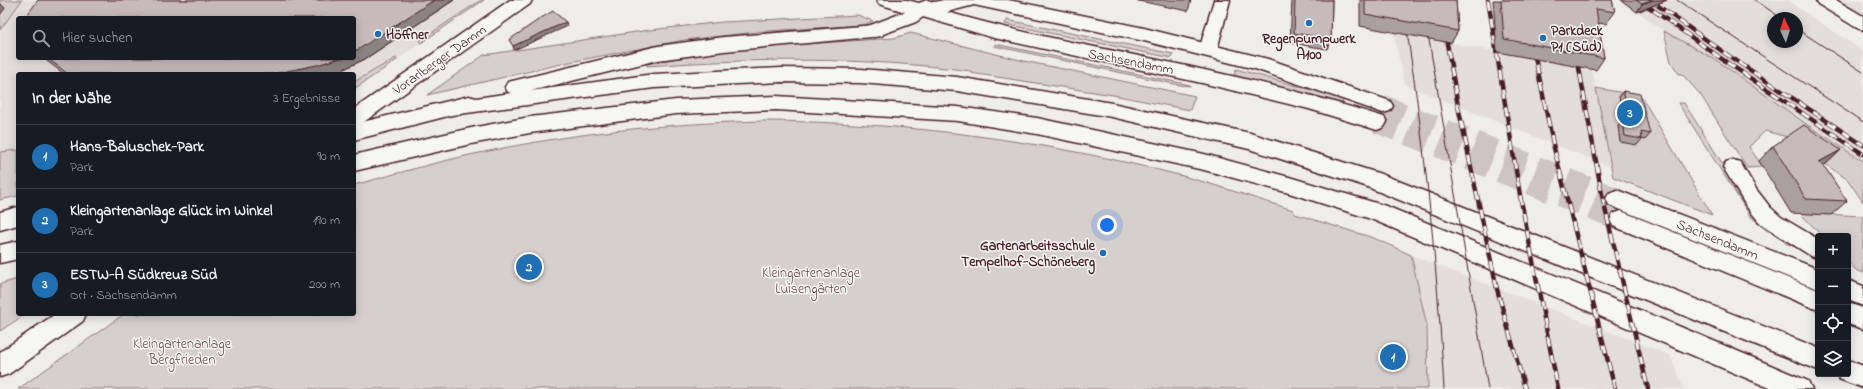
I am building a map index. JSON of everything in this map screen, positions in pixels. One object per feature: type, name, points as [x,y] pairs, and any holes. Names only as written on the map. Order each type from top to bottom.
[{"type":"main road","name":"Vorarlberger Damm","points":[[356,118],[523,0]]},
{"type":"main road","name":"Sachsendamm","points":[[886,0],[928,6],[1000,34],[1202,76],[1310,102],[1380,114],[1301,76],[1164,39],[977,0]]},
{"type":"main road","points":[[356,132],[455,108],[522,85],[658,53],[724,44],[875,31],[895,25],[928,6],[970,0]]},
{"type":"main road","points":[[1202,76],[1208,50]]},
{"type":"main road","points":[[455,108],[654,81],[781,75],[861,76],[957,84],[1112,110],[1250,141],[1373,180],[1656,292],[1815,358]]},
{"type":"main road","points":[[356,164],[470,136],[530,125],[676,107],[776,104],[958,114],[1119,142],[1204,162],[1289,185],[1378,212],[1667,332],[1799,389]]},
{"type":"main road","name":"Sachsendamm","points":[[1815,278],[1619,210],[1815,299]]},
{"type":"main road","points":[[0,221],[16,217]]},
{"type":"main road","points":[[0,254],[16,250]]},
{"type":"main road","points":[[1851,291],[1863,296]]},
{"type":"main road","points":[[1851,314],[1863,319]]},
{"type":"main road","points":[[0,366],[71,316]]},
{"type":"main road","points":[[1851,372],[1863,377]]},
{"type":"street","points":[[1208,50],[1222,0]]},
{"type":"street","points":[[1824,0],[1863,24]]},
{"type":"street","points":[[1733,167],[1755,202],[1769,218],[1815,248]]},
{"type":"shaded area","name":"Höffner","points":[[22,0],[484,0],[367,80],[356,82],[356,72],[16,72],[16,150],[0,152],[0,30]]},
{"type":"shaded area","points":[[1621,0],[1787,0],[1863,51],[1863,161],[1809,126],[1716,60],[1664,31]]},
{"type":"shaded area","points":[[1835,0],[1863,0],[1863,18],[1851,11],[1853,9]]},
{"type":"shaded area","points":[[1393,32],[1592,69],[1611,167],[1405,85]]},
{"type":"shaded area","points":[[1411,255],[1670,355],[1684,389],[1428,389],[1427,326]]},
{"type":"green space","points":[[0,0],[22,0],[0,30]]},
{"type":"green space","points":[[481,0],[484,0],[421,43],[419,41]]},
{"type":"green space","points":[[858,15],[873,21],[864,25],[766,31],[684,40],[570,62],[427,95],[484,55],[649,30],[723,22]]},
{"type":"green space","points":[[1007,20],[1173,54],[1172,58],[1005,24]]},
{"type":"green space","points":[[1664,31],[1716,60],[1809,126],[1863,161],[1863,202],[1848,180],[1787,137],[1765,131],[1749,147],[1763,167],[1747,168],[1700,94],[1682,74],[1679,74],[1671,62]]},
{"type":"green space","points":[[911,33],[1024,61],[1195,96],[1190,110],[1113,95],[971,73],[971,71],[890,63],[769,60],[647,66],[647,64],[677,58],[739,50],[894,38]]},
{"type":"green space","points":[[995,44],[1190,86],[1179,85],[994,46]]},
{"type":"green space","points":[[396,58],[397,60],[356,88],[356,81]]},
{"type":"green space","points":[[1236,69],[1344,99],[1342,103],[1287,88],[1234,76]]},
{"type":"green space","points":[[1596,88],[1641,96],[1712,215],[1613,177]]},
{"type":"green space","points":[[1678,103],[1684,103],[1752,210],[1811,253],[1785,243],[1785,238],[1766,230],[1750,216]]},
{"type":"green space","points":[[730,122],[818,122],[871,125],[1028,143],[1183,176],[1293,210],[1295,214],[1374,238],[1411,255],[1427,326],[1428,389],[18,389],[121,316],[356,316],[356,184],[455,158],[523,144],[661,126]]},
{"type":"green space","points":[[16,150],[16,196],[0,200],[0,152]]},
{"type":"green space","points":[[1800,213],[1863,216],[1863,273],[1856,270],[1851,265],[1851,233],[1819,233]]},
{"type":"green space","points":[[1668,227],[1815,285],[1815,290],[1667,232]]},
{"type":"green space","points":[[16,280],[16,316],[23,316],[0,331],[0,284]]},
{"type":"building","points":[[38,0],[434,0],[356,50],[356,16],[26,16]]},
{"type":"building","name":"Regenpumpwerk A100","points":[[1295,0],[1332,0],[1331,39],[1294,33]]},
{"type":"building","points":[[1365,0],[1456,0],[1458,31],[1365,14]]},
{"type":"building","points":[[1501,0],[1612,0],[1615,12],[1596,9],[1604,58],[1504,39]]},
{"type":"building","points":[[1636,0],[1653,0],[1642,4]]},
{"type":"building","points":[[553,11],[566,22],[513,46],[509,40]]},
{"type":"building","points":[[50,60],[333,60],[282,72],[65,72]]},
{"type":"building","points":[[1623,91],[1640,94],[1650,134],[1641,132],[1642,139],[1625,136],[1623,120],[1631,122]]},
{"type":"building","points":[[1804,125],[1841,150],[1819,162],[1826,169],[1847,201],[1806,199],[1773,146]]},
{"type":"tunnel","points":[[1383,106],[1617,199]]},
{"type":"tunnel","points":[[1377,122],[1621,220]]},
{"type":"tram line","points":[[1402,0],[1423,145],[1433,242],[1444,389]]},
{"type":"tram line","points":[[1677,0],[1863,122]]},
{"type":"tram line","points":[[1755,0],[1772,12]]},
{"type":"tram line","points":[[1427,28],[1488,389]]},
{"type":"tram line","points":[[1803,33],[1863,72]]},
{"type":"railway","points":[[1488,0],[1520,195],[1558,389]]},
{"type":"railway","points":[[1639,0],[1722,59],[1863,154]]},
{"type":"railway","points":[[1650,0],[1729,56],[1863,145]]},
{"type":"railway","points":[[1445,32],[1458,106],[1497,289],[1525,389]]},
{"type":"railway","points":[[1533,47],[1553,144],[1615,389]]},
{"type":"railway","points":[[1577,57],[1603,200],[1648,389]]},
{"type":"place","name":"Regenpumpwerk A100","points":[[1309,23]]},
{"type":"place","name":"Höffner","points":[[378,34]]},
{"type":"place","name":"Parkdeck P1 (Süd)","points":[[1543,38]]},
{"type":"place","name":"ESTW-A Südkreuz Süd","points":[[1630,113]]},
{"type":"place","name":"Gartenarbeitsschule Tempelhof-Schöneberg","points":[[1103,253]]},
{"type":"place","name":"Kleingartenanlage Glück im Winkel","points":[[529,267]]},
{"type":"place","name":"Hans-Baluschek-Park","points":[[1393,357]]},
{"type":"park label","name":"Kleingartenanlage Luisengärten","points":[[811,280]]},
{"type":"park label","name":"Kleingartenanlage Bergfrieden","points":[[182,352]]}]
